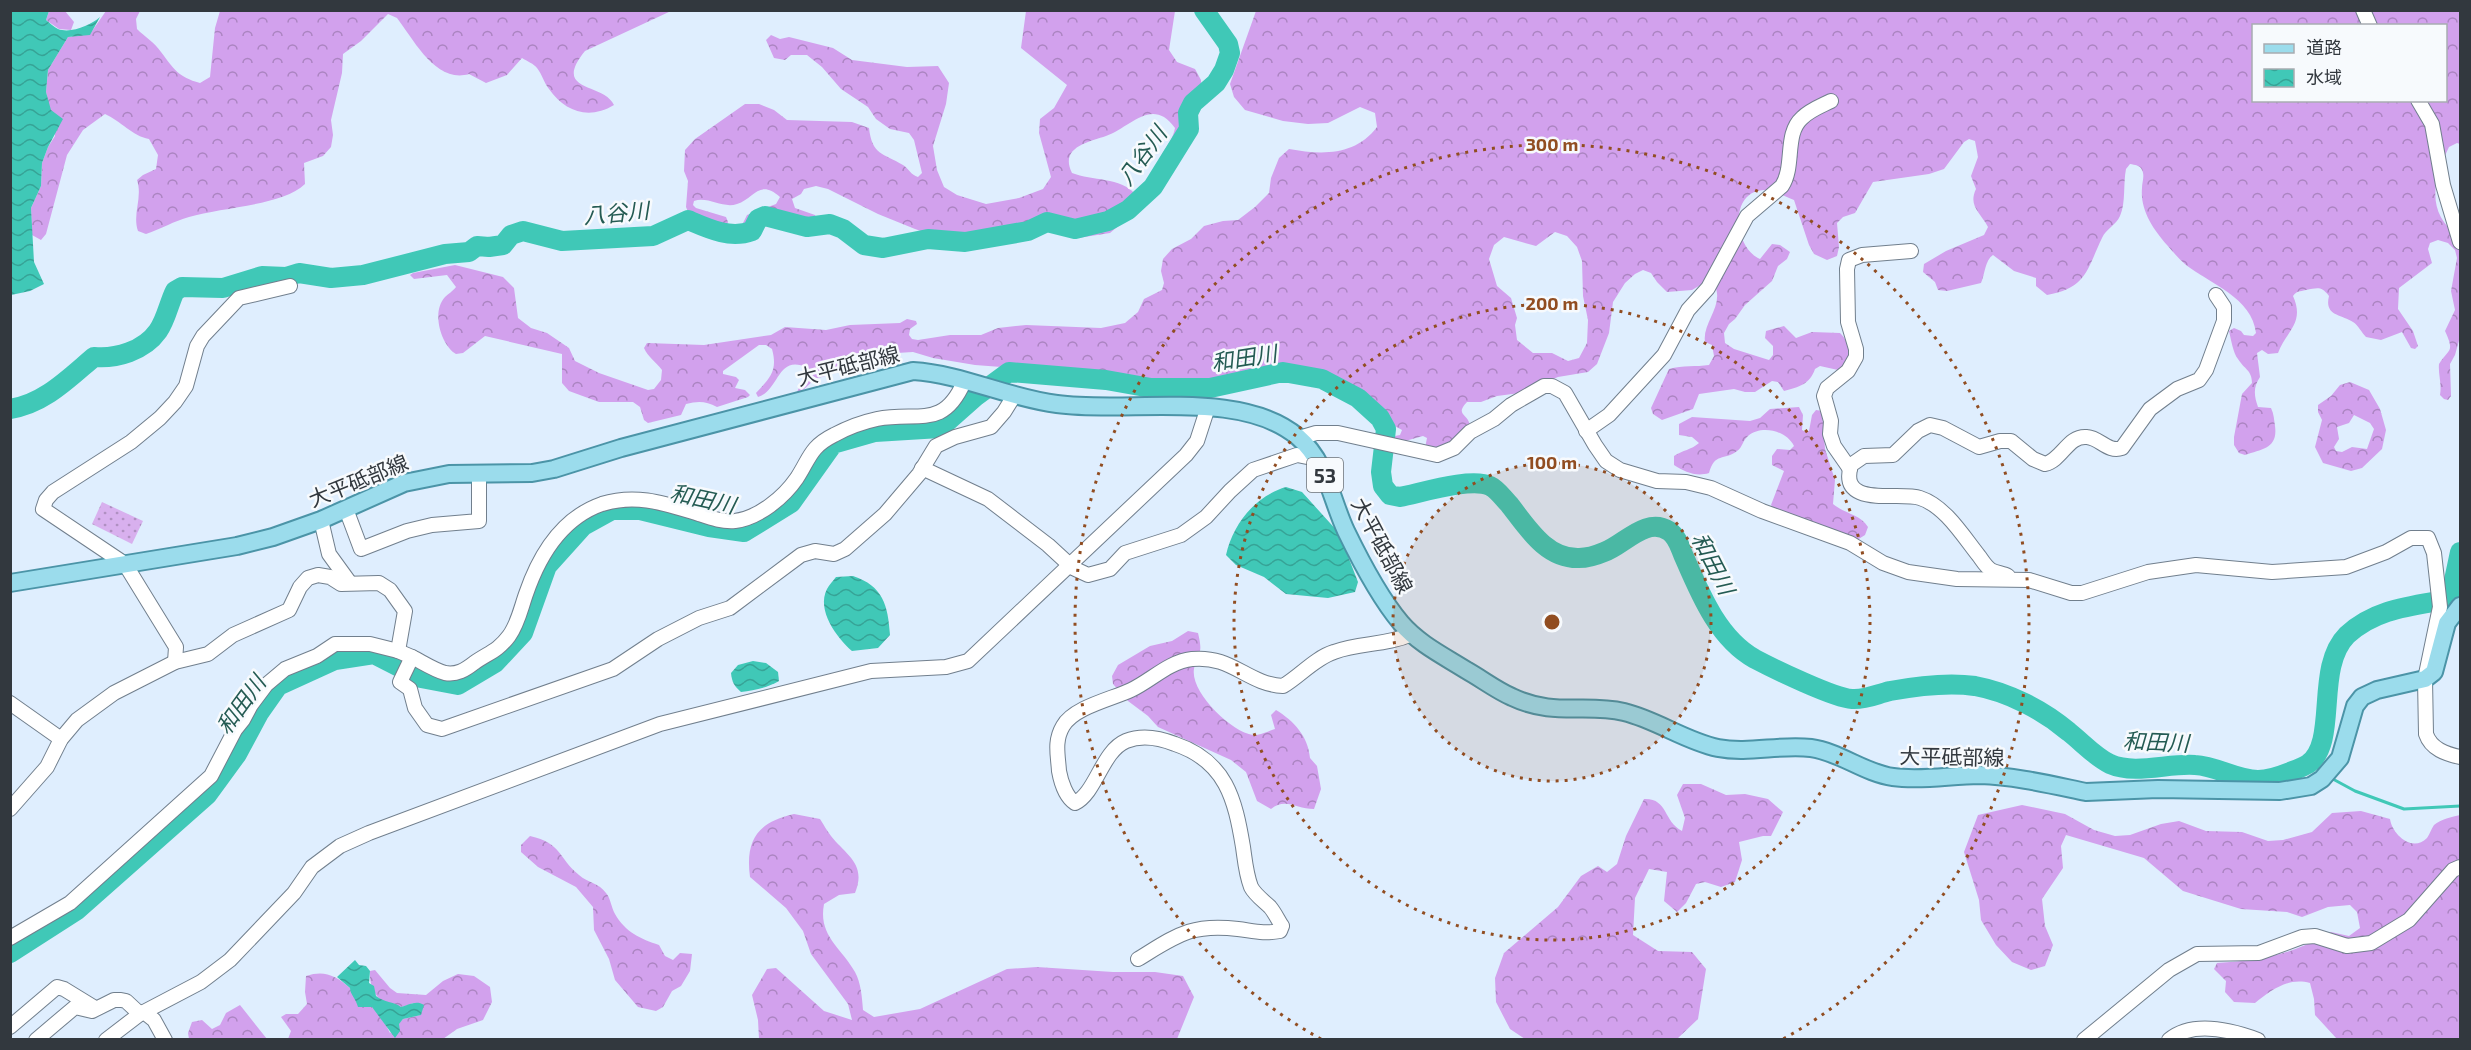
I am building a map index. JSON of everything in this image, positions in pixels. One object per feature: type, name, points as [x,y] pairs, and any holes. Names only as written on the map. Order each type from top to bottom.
[{"type":"main road","name":"大平砥部線","points":[[10,583],[237,546],[273,537],[321,520],[404,483],[449,474],[532,473],[554,469],[621,448],[899,374],[929,372],[1014,396],[1080,406],[1228,408],[1268,419],[1299,438],[1317,459],[1324,471],[1347,532],[1372,580],[1400,622],[1412,634],[1489,684],[1530,705],[1569,710],[1622,711],[1712,747],[1734,751],[1813,748],[1874,774],[1911,779],[1982,775],[2086,792],[2158,789],[2280,791],[2311,786],[2322,779],[2340,758],[2355,706],[2362,697],[2377,690],[2425,679]]},
{"type":"main road","points":[[2425,679],[2437,667],[2447,623],[2460,606]]},
{"type":"street","points":[[2363,10],[2369,24]]},
{"type":"street","points":[[1586,430],[1609,415],[1664,355],[1688,310],[1708,288],[1747,216],[1782,186],[1790,169],[1792,137],[1800,119],[1831,101]]},
{"type":"street","points":[[2419,102],[2432,124],[2443,185],[2460,242]]},
{"type":"street","points":[[1850,469],[1833,446],[1830,434],[1831,421],[1824,396],[1827,388],[1848,372],[1856,357],[1848,322],[1847,268],[1849,260],[1862,255],[1911,251]]},
{"type":"street","points":[[175,662],[176,647],[125,564],[43,509],[46,500],[53,492],[130,442],[160,418],[186,386],[197,346],[203,336],[239,298],[290,286]]},
{"type":"street","points":[[2013,579],[1991,570],[1937,507],[1907,495],[1881,497],[1862,493],[1853,487],[1849,479],[1850,469],[1857,459],[1864,456],[1893,455],[1918,431],[1930,424],[1943,428],[1979,447],[2000,441],[2011,441],[2033,459],[2045,464],[2055,460],[2068,445],[2081,438],[2093,438],[2111,449],[2122,448],[2150,409],[2177,389],[2199,380],[2206,370],[2224,321],[2224,307],[2216,295]]},
{"type":"street","points":[[10,938],[70,903],[211,776],[250,705],[266,685],[285,669],[317,656],[336,644],[370,644],[398,651],[442,672],[452,673],[464,670],[495,652],[511,633],[534,571],[562,529],[598,505],[624,499],[653,500],[722,521],[737,521],[765,508],[779,498],[798,476],[810,452],[831,436],[877,419],[929,416],[940,413],[951,405],[964,382]]},
{"type":"street","points":[[1299,438],[1316,433],[1338,433],[1437,455],[1454,448],[1470,432],[1544,386],[1552,386],[1565,393],[1606,461],[1620,470],[1657,481],[1686,482],[1712,488],[1762,511],[1850,543],[1895,568],[1957,579],[2029,580],[2071,593],[2082,593],[2148,572],[2196,565],[2272,572],[2346,567],[2386,552],[2410,538],[2421,536],[2427,538],[2434,553],[2440,607],[2425,679],[2426,734],[2429,742],[2436,749],[2460,757]]},
{"type":"street","points":[[412,657],[400,682],[410,689],[415,708],[427,725],[442,729],[613,669],[658,639],[699,618],[729,608],[801,555],[815,551],[834,554],[845,549],[885,514],[922,468],[936,446],[956,437],[991,427],[1014,396]]},
{"type":"street","points":[[106,1040],[142,1013],[201,982],[230,960],[294,892],[312,867],[340,846],[660,724],[871,671],[946,667],[968,661],[1186,455],[1197,441],[1208,407]]},
{"type":"street","points":[[922,468],[988,499],[1069,564],[1088,575],[1110,569],[1125,553],[1181,535],[1206,518],[1253,470],[1297,455],[1317,459]]},
{"type":"street","points":[[346,509],[361,549],[406,531],[432,525],[479,521],[479,474]]},
{"type":"street","points":[[321,520],[328,554],[350,584]]},
{"type":"street","points":[[10,809],[47,767],[61,739],[77,720],[114,693],[175,662],[208,654],[233,635],[289,610],[300,587],[308,578],[318,575],[330,577],[341,584],[379,583],[390,590],[405,611],[398,651]]},
{"type":"street","points":[[1138,958],[1157,945],[1199,928],[1238,929],[1265,934],[1280,931],[1282,926],[1271,909],[1252,890],[1233,798],[1221,774],[1209,762],[1194,750],[1161,739],[1144,737],[1125,741],[1109,756],[1092,781],[1084,798],[1076,803],[1069,799],[1060,777],[1056,742],[1063,725],[1097,703],[1132,690],[1174,663],[1193,659],[1221,660],[1256,680],[1283,686],[1332,652],[1350,647],[1395,642],[1412,634]]},
{"type":"street","points":[[10,703],[61,739]]},
{"type":"street","points":[[2084,1040],[2169,970],[2197,954],[2259,953],[2315,936],[2347,946],[2371,943],[2409,920],[2453,870],[2460,867]]},
{"type":"street","points":[[10,1027],[57,987],[97,1010]]},
{"type":"street","points":[[36,1040],[75,1007],[92,1011],[114,1000],[121,1000],[154,1020],[165,1040]]},
{"type":"street","points":[[2169,1040],[2178,1032],[2199,1029],[2234,1031],[2258,1040]]},
{"type":"green space","points":[[49,11],[65,11],[74,22],[71,30],[59,29],[46,20]]},
{"type":"green space","points":[[106,11],[140,11],[136,19],[137,29],[156,46],[177,72],[200,83],[210,77],[215,28],[220,11],[671,11],[585,51],[576,64],[574,74],[577,80],[608,98],[614,105],[605,110],[587,113],[562,103],[547,87],[537,68],[522,58],[507,75],[486,83],[469,74],[446,73],[427,58],[397,18],[388,14],[361,41],[343,54],[342,73],[331,120],[333,135],[331,147],[323,156],[304,163],[305,184],[282,197],[189,217],[146,234],[138,231],[136,225],[139,193],[137,180],[156,169],[158,155],[149,139],[137,135],[105,114],[83,130],[67,155],[46,234],[41,240],[32,235],[31,208],[41,186],[42,163],[55,136],[46,92],[48,70],[68,37],[90,34]]},
{"type":"green space","points":[[1026,11],[1175,11],[1169,50],[1177,62],[1195,69],[1201,80],[1202,97],[1192,125],[1163,181],[1157,175],[1157,167],[1175,128],[1158,115],[1149,114],[1141,117],[1115,132],[1084,143],[1069,157],[1072,173],[1114,182],[1135,194],[1135,204],[1129,217],[1110,233],[1078,238],[1050,225],[1041,227],[1033,233],[995,236],[970,243],[956,243],[878,214],[828,189],[816,186],[804,189],[801,194],[792,199],[795,208],[815,215],[818,221],[812,223],[764,214],[755,216],[747,227],[742,225],[747,215],[776,204],[780,197],[767,189],[732,205],[705,200],[694,201],[693,205],[696,208],[726,217],[728,222],[726,228],[720,229],[707,225],[690,215],[686,207],[688,181],[684,171],[685,150],[695,139],[745,104],[759,104],[774,110],[787,120],[852,122],[869,128],[873,143],[880,152],[918,177],[922,173],[914,140],[909,133],[890,129],[876,119],[868,107],[841,89],[822,67],[807,55],[791,55],[785,60],[774,58],[766,40],[771,35],[780,39],[789,37],[833,48],[852,60],[907,67],[938,66],[949,83],[946,104],[933,146],[937,170],[944,187],[957,195],[986,204],[1019,198],[1043,189],[1051,177],[1039,133],[1040,119],[1054,108],[1067,85],[1021,48]]},
{"type":"green space","points":[[1256,11],[2460,11],[2460,144],[2449,147],[2439,173],[2435,197],[2442,218],[2460,238],[2460,337],[2450,364],[2451,396],[2448,400],[2440,395],[2439,364],[2450,350],[2445,331],[2455,310],[2451,291],[2457,258],[2455,250],[2448,243],[2438,240],[2430,243],[2428,249],[2432,263],[2399,288],[2398,309],[2413,331],[2418,346],[2415,349],[2411,348],[2402,332],[2381,340],[2366,337],[2355,323],[2331,311],[2328,303],[2329,296],[2321,289],[2306,290],[2293,296],[2297,313],[2296,320],[2278,353],[2268,354],[2262,350],[2257,353],[2260,377],[2255,388],[2256,399],[2258,407],[2271,408],[2275,426],[2274,439],[2263,449],[2245,455],[2239,453],[2234,445],[2234,437],[2242,394],[2252,383],[2252,379],[2236,356],[2229,331],[2234,328],[2244,335],[2253,336],[2256,333],[2253,321],[2239,301],[2186,265],[2157,232],[2148,219],[2143,204],[2143,174],[2139,166],[2130,164],[2126,169],[2120,216],[2104,235],[2084,276],[2070,288],[2047,295],[2036,286],[2036,278],[2014,271],[1993,255],[1987,264],[1981,283],[1947,291],[1938,290],[1935,282],[1923,272],[1924,264],[1946,251],[1984,235],[1988,227],[1974,205],[1976,189],[1971,176],[1978,157],[1975,141],[1969,139],[1964,142],[1944,169],[1929,174],[1873,182],[1855,213],[1843,217],[1837,223],[1839,247],[1837,256],[1827,260],[1814,254],[1809,245],[1794,200],[1767,190],[1754,192],[1746,198],[1741,208],[1740,232],[1751,253],[1760,259],[1772,244],[1780,245],[1790,252],[1787,259],[1778,266],[1772,281],[1745,305],[1729,324],[1724,333],[1725,343],[1734,349],[1769,360],[1773,355],[1773,346],[1765,338],[1766,331],[1784,326],[1796,338],[1812,332],[1840,333],[1848,347],[1848,357],[1843,367],[1838,370],[1820,366],[1803,384],[1784,391],[1778,382],[1772,381],[1755,392],[1734,389],[1699,394],[1693,409],[1662,420],[1653,414],[1651,408],[1669,369],[1709,365],[1714,356],[1712,345],[1705,342],[1705,335],[1717,301],[1717,293],[1715,286],[1702,284],[1692,290],[1667,292],[1651,273],[1643,270],[1625,283],[1613,302],[1609,333],[1597,364],[1588,372],[1558,377],[1520,393],[1497,396],[1481,402],[1467,402],[1462,412],[1470,425],[1450,443],[1439,448],[1425,448],[1427,438],[1423,436],[1398,443],[1392,441],[1390,437],[1400,435],[1402,430],[1391,424],[1385,412],[1375,408],[1367,396],[1344,381],[1326,375],[1283,369],[1218,382],[1165,384],[1085,373],[975,365],[913,352],[848,356],[838,363],[839,372],[815,379],[802,391],[797,392],[808,368],[790,365],[784,369],[765,393],[758,397],[756,393],[772,374],[774,363],[772,349],[766,345],[759,345],[723,371],[723,374],[739,380],[735,388],[745,390],[750,395],[748,397],[717,407],[702,402],[686,404],[681,415],[648,423],[644,420],[640,407],[633,402],[599,402],[569,391],[562,383],[562,354],[485,336],[463,353],[456,354],[442,336],[438,319],[441,303],[456,287],[447,275],[414,279],[410,275],[455,265],[503,277],[514,288],[518,318],[531,328],[547,333],[569,348],[575,361],[599,373],[648,390],[654,389],[661,380],[662,370],[644,348],[647,343],[704,345],[771,335],[785,327],[826,330],[850,325],[900,323],[907,319],[916,321],[917,324],[910,329],[909,335],[912,339],[918,340],[950,335],[981,335],[998,328],[1026,325],[1101,328],[1125,323],[1138,312],[1144,299],[1162,290],[1163,259],[1172,249],[1191,239],[1204,226],[1238,220],[1255,207],[1269,193],[1271,178],[1279,158],[1289,149],[1314,152],[1337,151],[1359,144],[1377,127],[1375,113],[1360,107],[1328,123],[1308,124],[1283,121],[1245,110],[1234,97],[1230,84]],"holes":[[[1555,232],[1567,236],[1577,247],[1582,261],[1583,296],[1588,320],[1587,343],[1579,358],[1568,361],[1552,353],[1533,353],[1517,340],[1515,325],[1517,318],[1511,298],[1497,286],[1489,259],[1494,245],[1504,237],[1536,246]]]},
{"type":"green space","points":[[2350,382],[2369,390],[2380,409],[2386,430],[2382,449],[2362,468],[2351,471],[2323,463],[2315,447],[2322,420],[2318,412],[2318,405],[2331,396],[2340,385]],"holes":[[[2354,415],[2370,423],[2374,429],[2367,449],[2352,447],[2342,452],[2336,451],[2334,447],[2339,439],[2337,427],[2349,423]]]},
{"type":"green space","points":[[1799,407],[1803,415],[1802,430],[1806,432],[1809,431],[1812,415],[1816,410],[1822,411],[1825,449],[1835,480],[1833,504],[1861,519],[1868,527],[1865,535],[1857,540],[1774,509],[1771,505],[1784,471],[1772,465],[1772,456],[1777,449],[1790,450],[1794,446],[1779,433],[1766,430],[1753,433],[1746,438],[1737,451],[1717,459],[1709,473],[1691,473],[1674,465],[1674,456],[1699,443],[1692,437],[1679,435],[1679,424],[1692,417],[1750,421],[1760,418],[1770,409]]},
{"type":"green space","points":[[1188,631],[1198,633],[1200,641],[1200,650],[1194,669],[1198,689],[1224,719],[1244,732],[1258,735],[1275,729],[1271,715],[1276,710],[1299,730],[1309,750],[1310,758],[1317,766],[1321,789],[1314,809],[1281,804],[1271,809],[1257,801],[1246,772],[1231,760],[1158,727],[1128,701],[1113,684],[1112,676],[1118,665],[1150,646],[1172,641]]},
{"type":"green space","points":[[1683,784],[1701,784],[1726,795],[1745,794],[1768,799],[1783,812],[1771,836],[1739,842],[1742,860],[1735,882],[1721,887],[1705,882],[1696,884],[1686,903],[1677,912],[1664,901],[1667,872],[1649,869],[1635,898],[1633,935],[1658,951],[1692,952],[1706,969],[1698,1019],[1677,1039],[1525,1039],[1510,1029],[1496,1002],[1495,978],[1504,953],[1558,907],[1581,876],[1598,866],[1607,872],[1617,864],[1626,836],[1644,799],[1652,800],[1662,806],[1671,822],[1682,831],[1685,818],[1677,795]]},
{"type":"green space","points":[[2022,805],[2065,814],[2094,830],[2115,836],[2130,835],[2161,824],[2179,821],[2206,831],[2242,832],[2268,841],[2283,840],[2312,832],[2332,813],[2361,811],[2390,819],[2399,836],[2409,843],[2415,843],[2427,838],[2437,823],[2460,815],[2460,1039],[2337,1039],[2315,1015],[2310,983],[2287,983],[2255,1003],[2234,1002],[2225,992],[2226,981],[2214,969],[2217,963],[2276,955],[2303,946],[2331,932],[2349,936],[2360,928],[2357,912],[2350,905],[2328,907],[2302,917],[2287,912],[2241,909],[2183,891],[2144,858],[2066,835],[2061,846],[2063,868],[2042,899],[2045,926],[2053,945],[2045,966],[2031,970],[2012,962],[1996,945],[1981,920],[1979,900],[1964,852],[1978,815]]},
{"type":"green space","points":[[794,814],[820,819],[857,867],[858,883],[855,893],[839,895],[824,904],[824,925],[832,941],[857,976],[863,1010],[874,1017],[920,1009],[1007,969],[1037,967],[1155,972],[1183,976],[1194,997],[1177,1039],[759,1039],[758,1020],[752,995],[767,969],[776,968],[824,1011],[852,1020],[848,1004],[811,954],[803,931],[786,908],[750,877],[750,853],[757,835],[771,822]]},
{"type":"green space","points":[[530,836],[554,847],[572,869],[603,890],[615,914],[629,930],[659,945],[665,956],[673,960],[680,953],[692,954],[690,971],[681,986],[672,991],[663,1007],[656,1011],[638,1007],[615,980],[609,959],[594,930],[593,907],[576,887],[538,867],[521,852],[521,845]]},
{"type":"green space","points":[[375,970],[397,993],[426,995],[443,981],[458,974],[474,976],[490,987],[492,1002],[483,1020],[457,1029],[443,1039],[288,1039],[291,1031],[281,1017],[286,1014],[298,1014],[307,1004],[306,976],[312,974],[329,975],[345,984],[356,997],[375,1010],[390,1033],[403,1019],[420,1015],[413,1003],[396,1007],[388,1005],[376,995],[370,980],[370,971]]},
{"type":"green space","points":[[240,1005],[267,1039],[189,1039],[188,1033],[192,1022],[202,1020],[212,1029],[220,1025],[226,1013]]},
{"type":"shaded area","points":[[102,502],[143,521],[132,544],[92,524]]},
{"type":"water","points":[[10,11],[49,11],[46,20],[56,28],[63,30],[80,28],[100,17],[90,35],[68,37],[48,70],[46,92],[51,110],[63,119],[42,163],[41,186],[31,208],[34,262],[44,284],[30,291],[11,295]]},
{"type":"water","points":[[1286,487],[1302,492],[1339,533],[1358,582],[1355,592],[1328,598],[1286,594],[1264,577],[1236,565],[1226,555],[1234,533],[1247,513],[1265,497]]},
{"type":"water","points":[[853,576],[871,585],[882,598],[885,606],[890,635],[878,648],[852,651],[840,639],[826,614],[824,597],[829,586],[836,577]]},
{"type":"water","points":[[753,661],[766,663],[778,672],[779,681],[765,687],[741,692],[734,684],[731,673],[738,665]]},
{"type":"water","points":[[355,960],[370,971],[369,983],[374,986],[376,996],[379,998],[401,1007],[415,1003],[424,1005],[421,1015],[403,1019],[399,1024],[400,1031],[395,1038],[372,1007],[358,1007],[350,988],[337,977]]},
{"type":"waterway","name":"八谷川","points":[[10,409],[45,396],[94,357],[120,355],[145,344],[158,331],[175,291],[182,287],[223,288],[262,276],[286,277],[299,273],[331,278],[363,275],[445,254],[469,252],[477,246],[503,245],[511,235],[523,231],[562,241],[653,236],[688,220],[720,232],[736,234],[752,231],[758,219],[765,216],[807,227],[830,224],[843,229],[864,245],[883,248],[928,239],[965,242],[1028,231],[1047,222],[1075,229],[1108,221],[1128,210],[1153,187],[1189,129],[1188,113],[1193,103],[1216,83],[1224,70],[1230,53],[1228,44],[1204,10]]},
{"type":"waterway","name":"和田川","points":[[10,953],[77,910],[207,795],[237,754],[259,713],[278,686],[335,660],[374,654],[421,678],[458,685],[495,663],[523,633],[547,566],[583,526],[612,510],[640,510],[709,527],[744,532],[791,503],[833,444],[875,432],[940,428],[975,397],[1009,372],[1106,380],[1151,388],[1210,388],[1283,372],[1322,379],[1358,398],[1380,418],[1386,429],[1381,472],[1383,486],[1390,495],[1400,497],[1459,484],[1490,486],[1498,491],[1538,540],[1567,557],[1582,558],[1598,554],[1644,529],[1660,527],[1669,531],[1677,540],[1705,602],[1721,628],[1731,640],[1755,659],[1818,689],[1852,699],[1932,685],[1954,684],[1987,689],[2012,697],[2037,709],[2104,761],[2130,769],[2195,765],[2258,780],[2278,776],[2308,764],[2317,753],[2323,739],[2331,666],[2337,649],[2347,635],[2358,626],[2383,614],[2409,606],[2450,599],[2460,552]]},
{"type":"waterway","points":[[2310,763],[2321,770]]},
{"type":"waterway","points":[[2331,778],[2355,791],[2404,809],[2460,806]]}]
